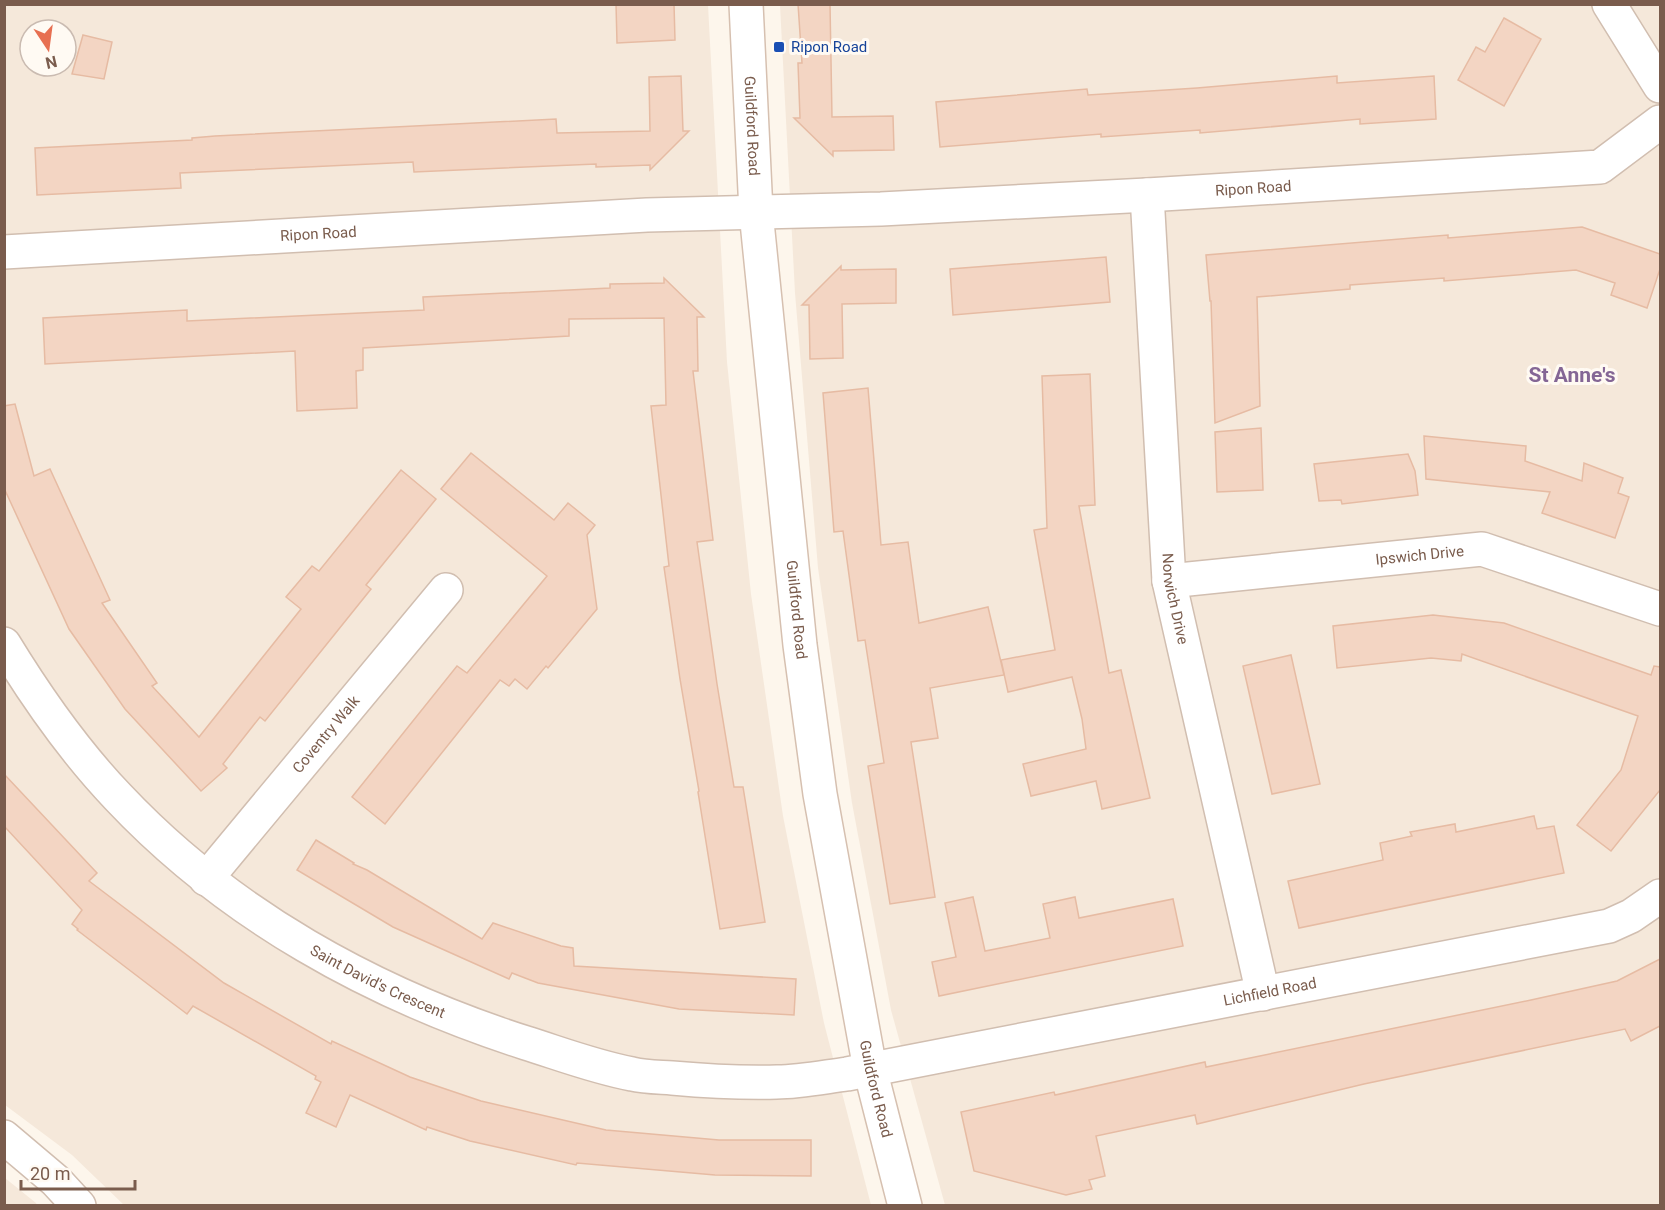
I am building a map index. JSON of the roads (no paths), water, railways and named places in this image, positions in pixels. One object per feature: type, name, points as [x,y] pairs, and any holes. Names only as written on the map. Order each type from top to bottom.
[{"type":"street","name":"Guildford Road","points":[[746,4],[756,212],[800,645],[820,794],[870,1069],[905,1206]]},
{"type":"street","points":[[1609,4],[1660,86]]},
{"type":"street","name":"Ripon Road","points":[[4,252],[635,216],[880,209],[1147,195],[1600,167],[1660,122]]},
{"type":"street","name":"Norwich Drive","points":[[1147,195],[1169,581],[1263,994]]},
{"type":"street","name":"Ipswich Drive","points":[[1169,581],[1482,549],[1660,609]]},
{"type":"street","name":"Coventry Walk","points":[[206,879],[446,590]]},
{"type":"street","name":"Saint David's Crescent","points":[[4,644],[88,763],[147,826],[206,879],[267,922],[364,979],[475,1027],[578,1061],[633,1075],[702,1081],[779,1082],[870,1069]]},
{"type":"street","name":"Lichfield Road","points":[[870,1069],[1609,926],[1631,916],[1660,896]]},
{"type":"street","points":[[4,1137],[56,1181],[79,1206]]},
{"type":"place","name":"Ripon Road","points":[[779,47]]},
{"type":"district","name":"St Anne's","points":[[1572,375]]}]
